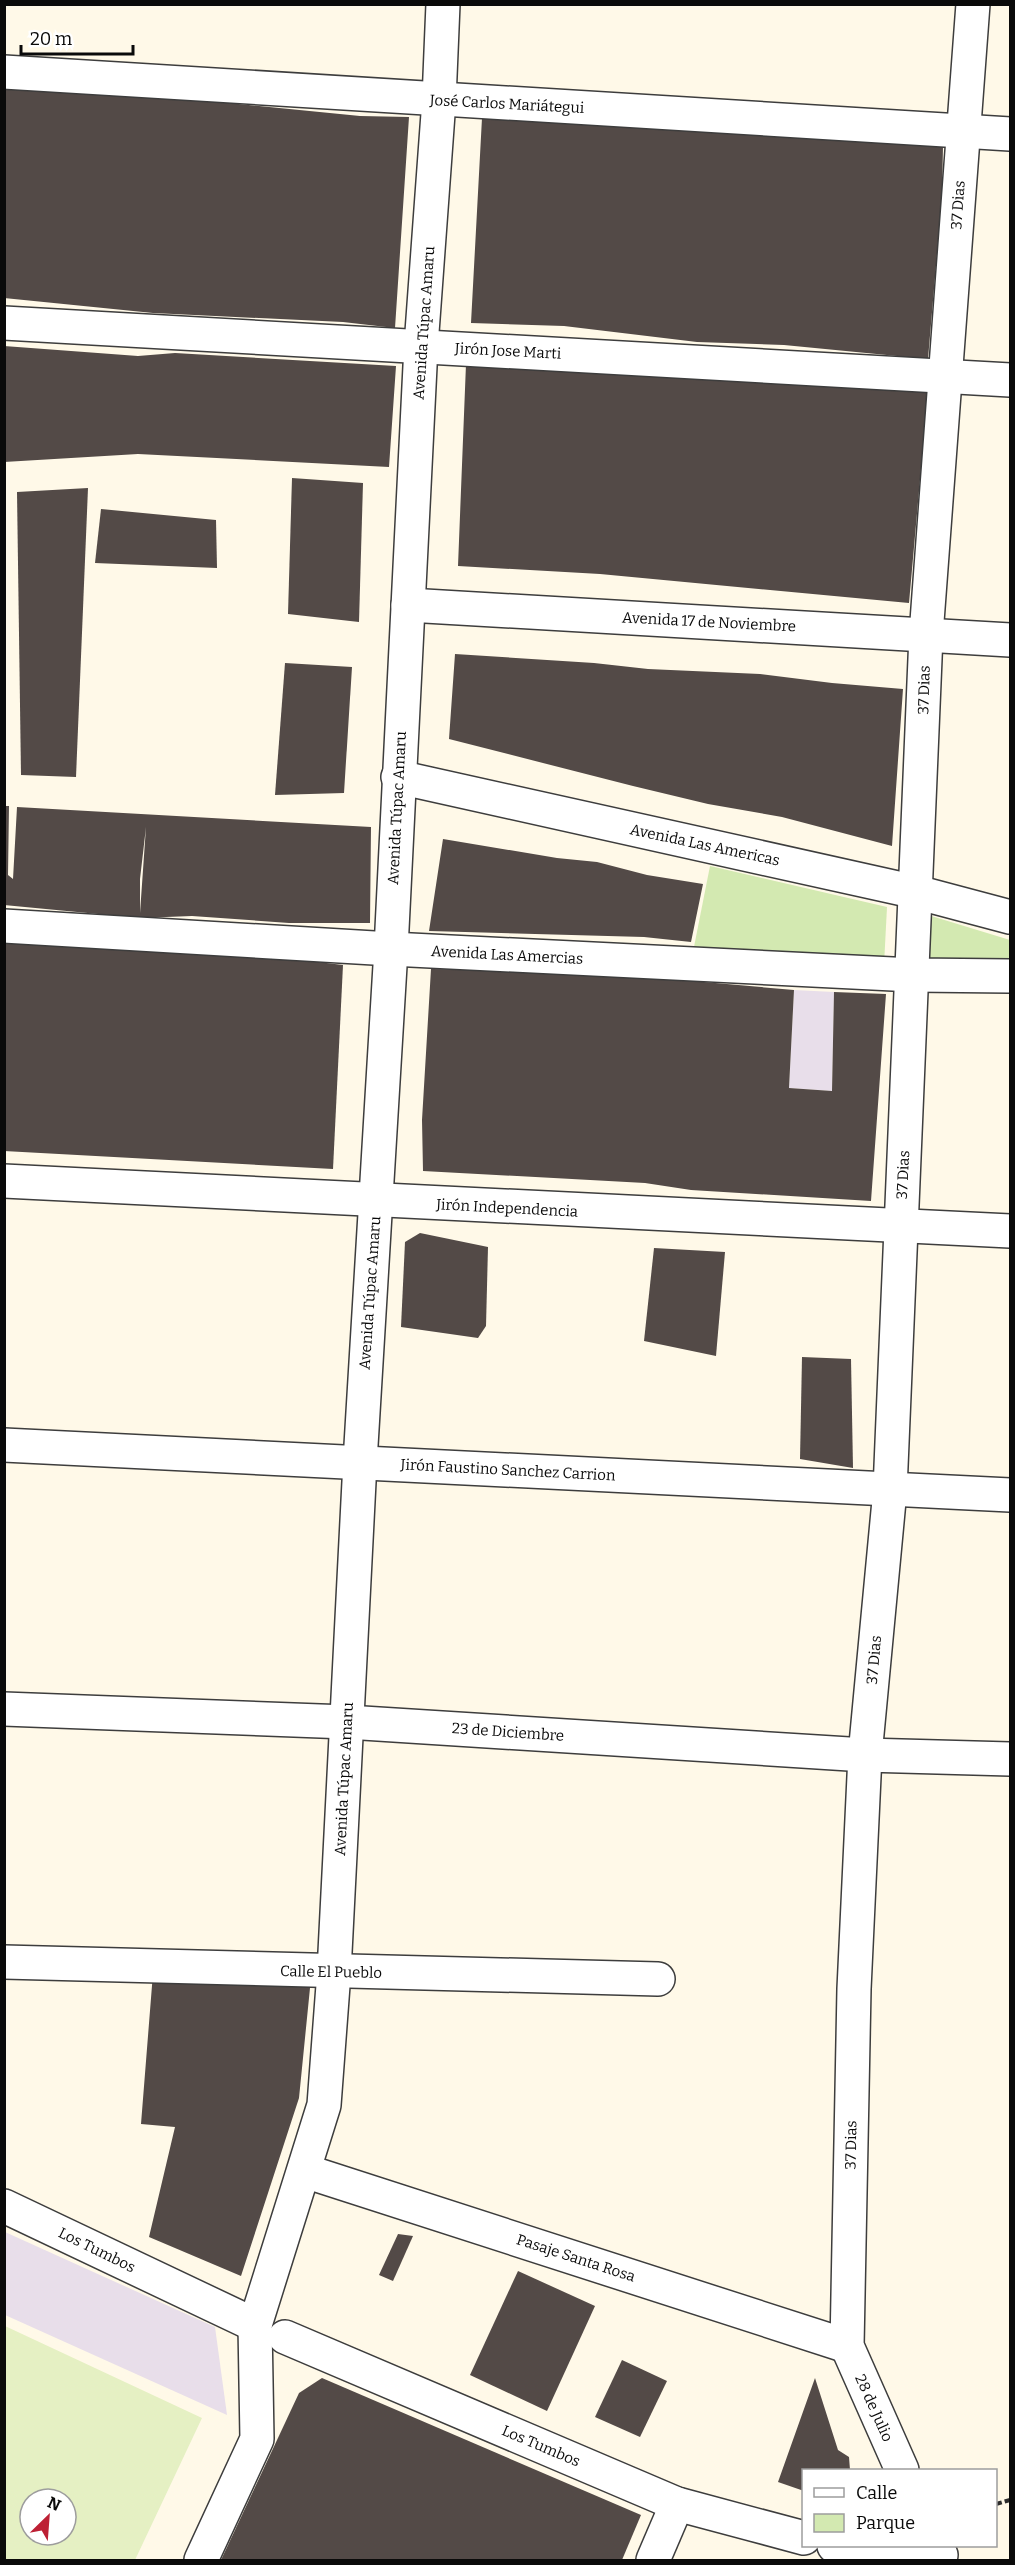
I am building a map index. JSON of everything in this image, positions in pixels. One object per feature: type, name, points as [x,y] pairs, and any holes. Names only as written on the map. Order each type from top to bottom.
[{"type":"street","name":"Avenida Túpac Amaru","points":[[201,2560],[257,2439],[255,2325],[324,2105],[334,1972],[360,1462],[443,4]]},
{"type":"street","name":"37 Dias","points":[[847,2346],[854,1989],[865,1755],[890,1490],[926,635],[973,4]]},
{"type":"street","name":"José Carlos Mariátegui","points":[[4,72],[1011,134]]},
{"type":"street","name":"Jirón Jose Marti","points":[[4,323],[1011,380]]},
{"type":"street","name":"Avenida 17 de Noviembre","points":[[408,605],[1011,640]]},
{"type":"street","name":"Avenida Las Americas","points":[[398,777],[916,892],[1011,917]]},
{"type":"street","name":"Avenida Las Amercias","points":[[4,926],[391,949],[913,975],[1011,976]]},
{"type":"street","name":"Jirón Independencia","points":[[4,1181],[1011,1231]]},
{"type":"street","name":"Jirón Faustino Sanchez Carrion","points":[[4,1445],[1011,1495]]},
{"type":"street","name":"23 de Diciembre","points":[[4,1709],[347,1722],[865,1755],[1011,1759]]},
{"type":"street","name":"Calle El Pueblo","points":[[4,1962],[658,1979]]},
{"type":"street","name":"Pasaje Santa Rosa","points":[[305,2171],[847,2346]]},
{"type":"street","name":"Los Tumbos","points":[[4,2206],[255,2325]]},
{"type":"street","name":"Los Tumbos","points":[[285,2337],[677,2504],[802,2537]]},
{"type":"street","name":"28 de Julio","points":[[847,2346],[902,2469]]},
{"type":"street","points":[[653,2560],[677,2504]]},
{"type":"street","points":[[838,2547],[880,2558],[940,2554]]},
{"type":"shaded area","points":[[794,990],[834,992],[832,1091],[789,1088]]},
{"type":"shaded area","points":[[5,2232],[215,2327],[227,2415],[5,2315]]},
{"type":"green space","points":[[710,866],[887,907],[884,965],[692,957]]},
{"type":"green space","points":[[928,915],[1010,940],[1010,961],[923,969]]},
{"type":"green space","points":[[5,2326],[202,2418],[135,2560],[5,2560]]},
{"type":"building","points":[[4,89],[168,97],[360,116],[409,117],[395,328],[343,322],[153,313],[4,298]]},
{"type":"building","points":[[482,118],[943,146],[942,195],[928,359],[784,345],[697,342],[564,326],[471,323]]},
{"type":"building","points":[[4,346],[138,356],[175,353],[396,366],[389,467],[138,454],[4,462]]},
{"type":"building","points":[[466,364],[928,390],[909,603],[600,574],[458,566]]},
{"type":"building","points":[[292,478],[363,483],[359,622],[288,614]]},
{"type":"building","points":[[88,488],[76,777],[21,775],[17,492]]},
{"type":"building","points":[[101,509],[216,520],[217,568],[95,563]]},
{"type":"building","points":[[455,654],[648,669],[760,674],[903,689],[892,846],[782,817],[708,804],[633,786],[449,739]]},
{"type":"building","points":[[285,663],[352,667],[344,793],[275,795]]},
{"type":"building","points":[[4,806],[9,806],[8,875],[13,879],[17,807],[371,827],[370,923],[289,923],[192,916],[140,918],[4,905]],"holes":[[[146,827],[140,913],[140,879]]]},
{"type":"building","points":[[443,839],[557,858],[597,862],[647,875],[703,884],[691,942],[644,937],[429,931]]},
{"type":"building","points":[[4,939],[226,951],[343,965],[333,1169],[4,1151]]},
{"type":"building","points":[[431,969],[522,970],[658,978],[794,990],[789,1088],[832,1091],[834,992],[886,994],[871,1201],[691,1190],[645,1183],[423,1171],[422,1120]]},
{"type":"building","points":[[420,1233],[488,1247],[486,1326],[478,1338],[401,1327],[405,1242]]},
{"type":"building","points":[[654,1248],[725,1252],[716,1356],[644,1341]]},
{"type":"building","points":[[802,1357],[851,1359],[853,1468],[800,1459]]},
{"type":"building","points":[[153,1973],[311,1978],[299,2098],[241,2276],[149,2237],[175,2127],[141,2124]]},
{"type":"building","points":[[398,2234],[413,2236],[393,2281],[379,2275]]},
{"type":"building","points":[[518,2271],[595,2306],[547,2411],[470,2375]]},
{"type":"building","points":[[622,2360],[667,2381],[640,2437],[595,2417]]},
{"type":"building","points":[[322,2378],[641,2515],[622,2560],[221,2560],[299,2393]]},
{"type":"building","points":[[815,2378],[838,2450],[849,2457],[850,2469],[802,2469],[802,2490],[778,2482]]}]
